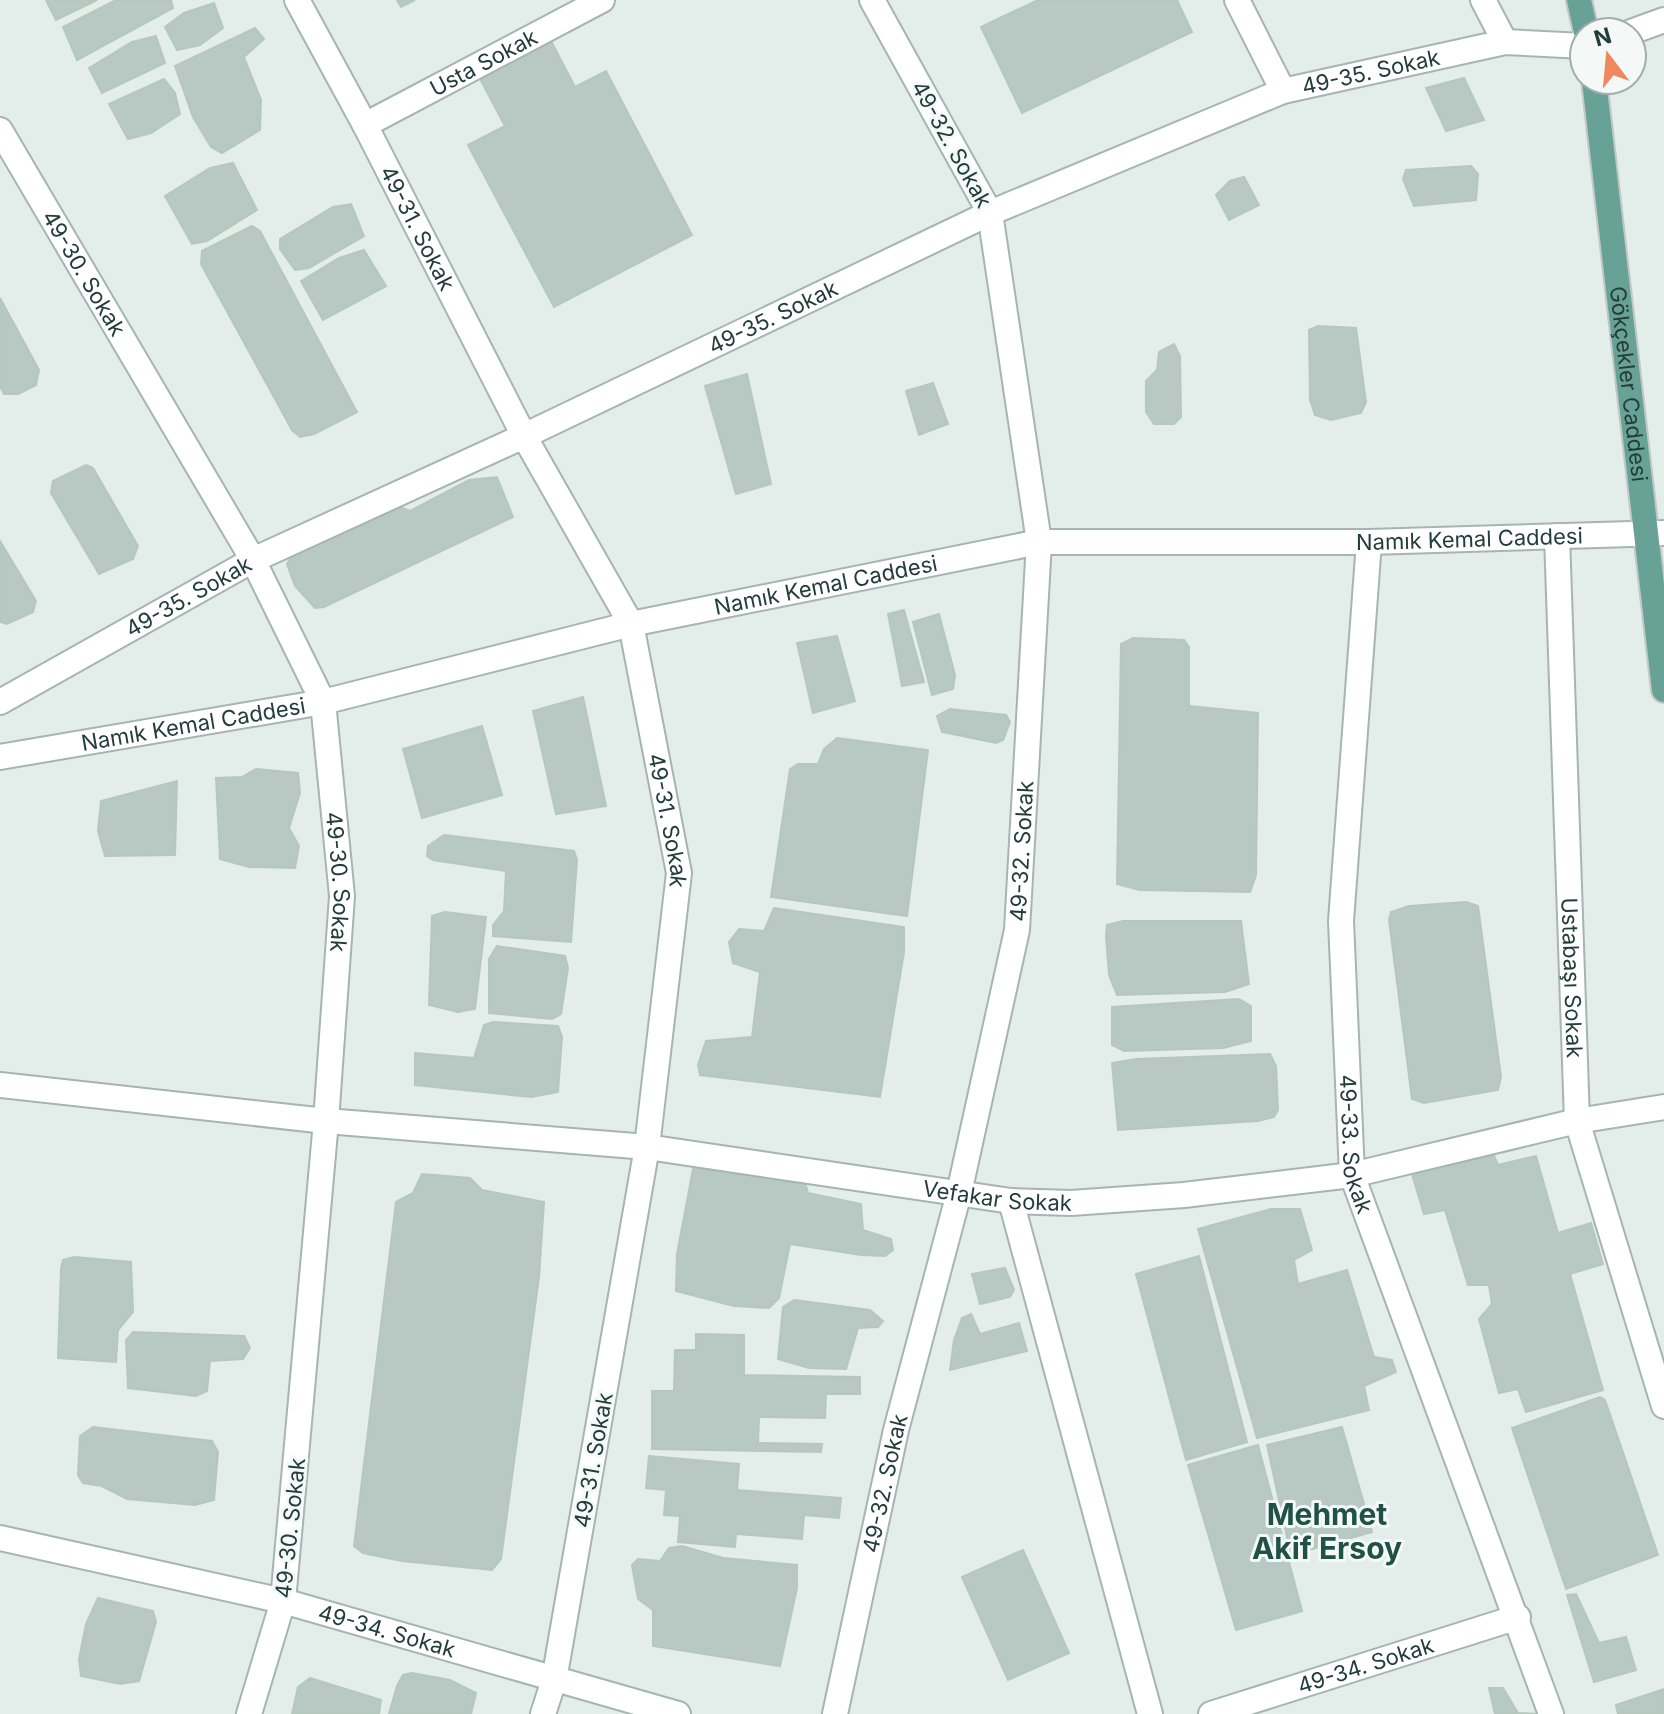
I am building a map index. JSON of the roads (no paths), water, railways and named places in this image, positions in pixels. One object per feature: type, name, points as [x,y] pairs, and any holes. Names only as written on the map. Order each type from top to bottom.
[{"type":"main road","name":"Gökçekler Caddesi","points":[[1596,96],[1655,534],[1664,690]]},
{"type":"street","name":"49-31. Sokak","points":[[297,0],[365,125],[524,436],[631,624],[679,873],[647,1147],[554,1680],[543,1714]]},
{"type":"street","name":"Usta Sokak","points":[[365,125],[602,0]]},
{"type":"street","name":"49-32. Sokak","points":[[835,1714],[896,1430],[959,1193],[1017,930],[1039,542],[990,213],[872,0]]},
{"type":"street","points":[[1237,0],[1283,91]]},
{"type":"street","points":[[1483,0],[1505,42]]},
{"type":"street","name":"49-35. Sokak","points":[[0,702],[253,560],[524,436],[990,213],[1283,91],[1505,42],[1568,45]]},
{"type":"street","name":"49-30. Sokak","points":[[0,130],[253,560],[323,702],[342,896],[326,1121],[283,1601],[249,1714]]},
{"type":"street","name":"Namık Kemal Caddesi","points":[[0,757],[323,702],[631,624],[1039,542],[1369,542],[1655,534]]},
{"type":"street","name":"Ustabaşı Sokak","points":[[1557,536],[1577,1121],[1664,1406]]},
{"type":"street","name":"49-33. Sokak","points":[[1369,542],[1341,921],[1352,1175],[1518,1617],[1551,1714]]},
{"type":"street","name":"Vefakar Sokak","points":[[0,1085],[326,1121],[647,1147],[1011,1201],[1071,1203],[1184,1195],[1352,1175],[1577,1121],[1664,1107]]},
{"type":"street","points":[[1011,1201],[1150,1714]]},
{"type":"street","name":"49-34. Sokak","points":[[0,1538],[283,1601],[678,1714]]},
{"type":"street","name":"49-34. Sokak","points":[[1211,1714],[1518,1617]]},
{"type":"district","name":"Mehmet Akif Ersoy","points":[[1327,1532]]}]
